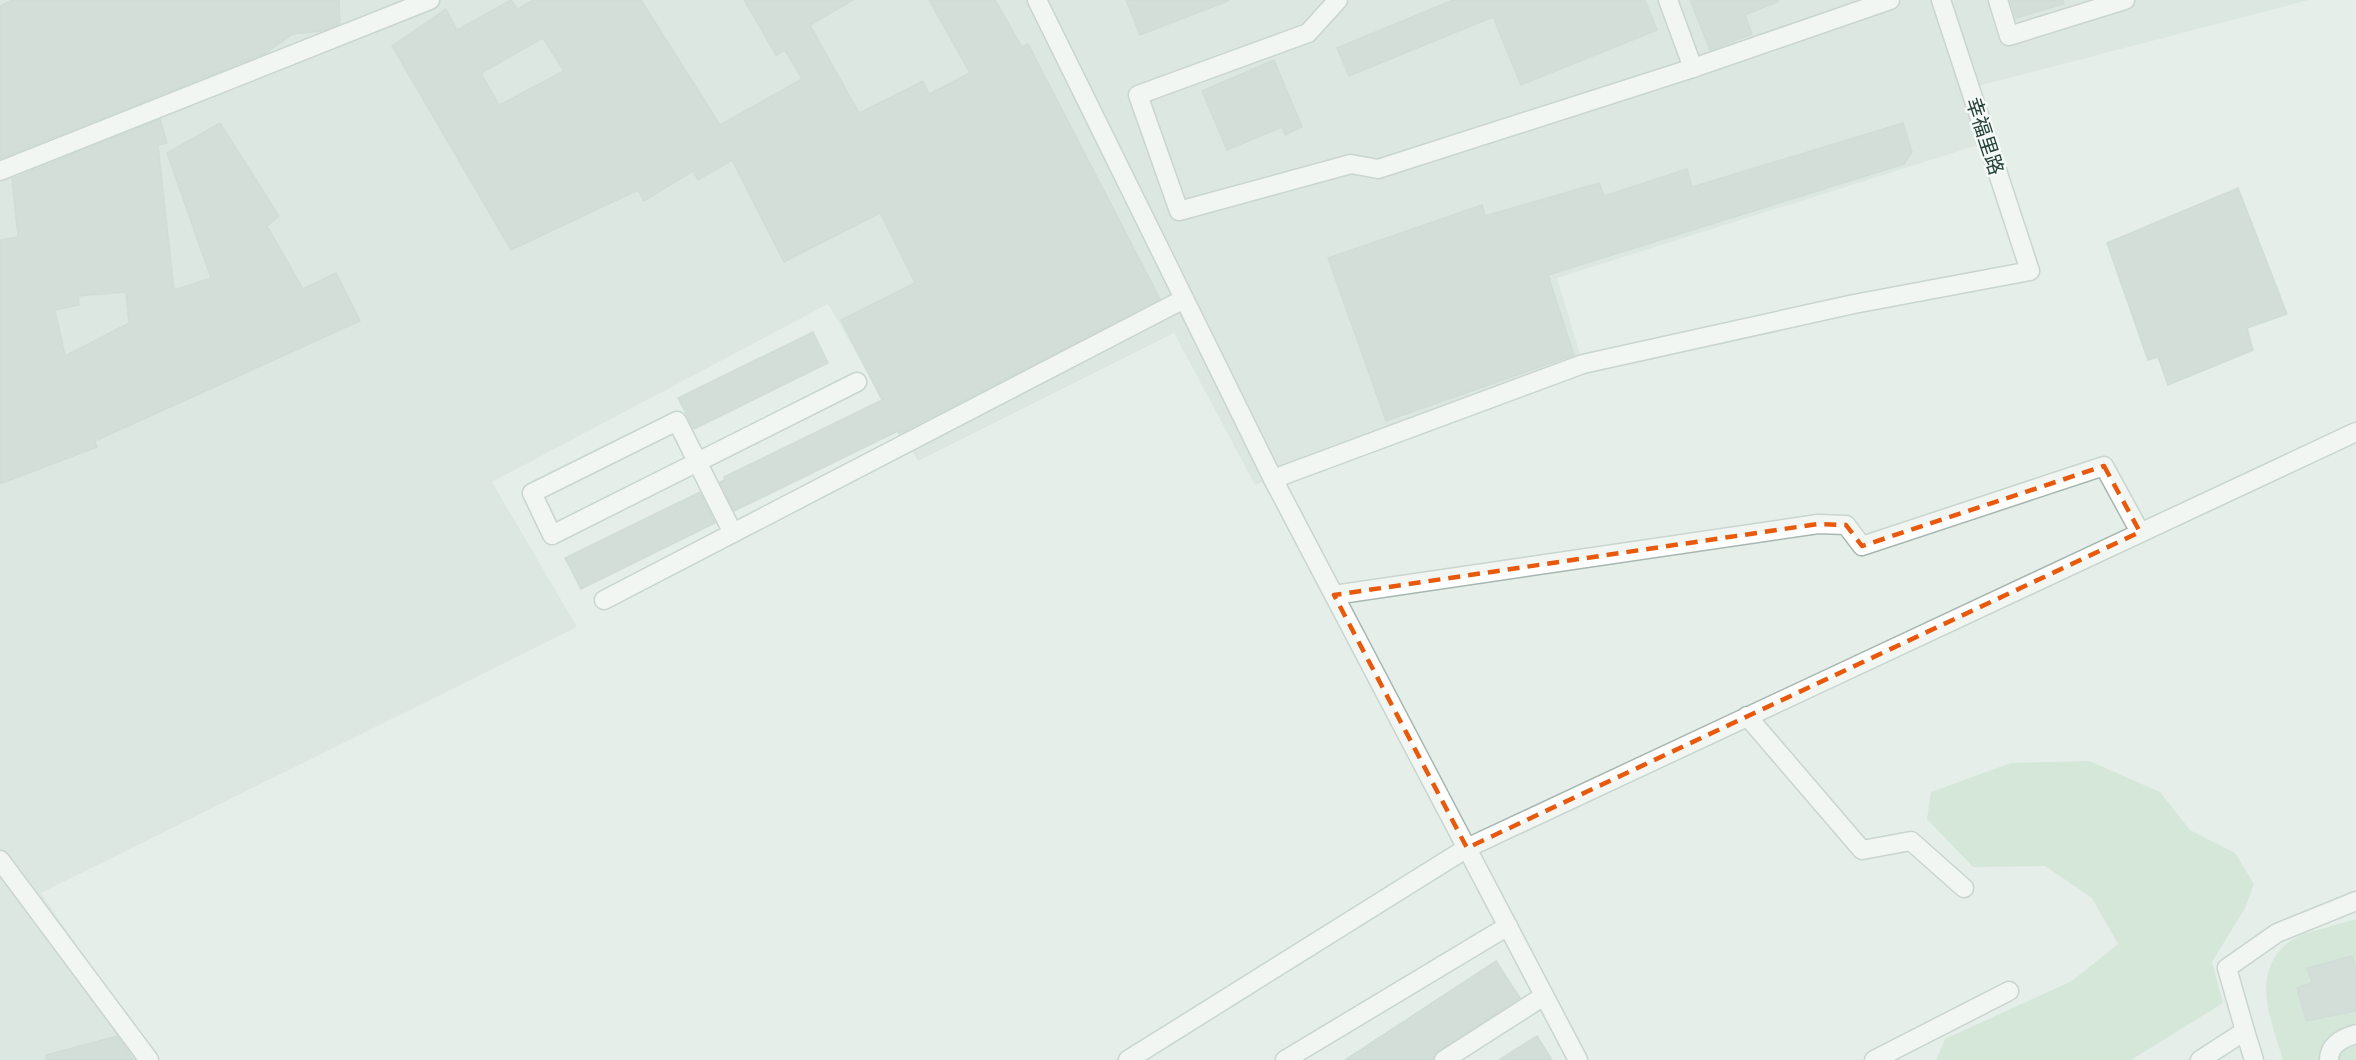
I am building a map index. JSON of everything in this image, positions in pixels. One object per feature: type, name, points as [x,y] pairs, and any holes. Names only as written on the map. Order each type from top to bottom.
[{"type":"street","points":[[0,171],[430,0]]},
{"type":"street","points":[[1037,0],[1273,479],[1578,1060]]},
{"type":"street","points":[[1338,0],[1308,33],[1138,95],[1179,211],[1351,164],[1378,169],[1693,68],[1890,0]]},
{"type":"street","points":[[1668,0],[1693,68]]},
{"type":"street","name":"幸福里路","points":[[1273,479],[1583,364],[1854,304],[2030,271],[1941,0]]},
{"type":"street","points":[[1998,0],[2009,36],[2125,0]]},
{"type":"street","points":[[604,600],[1184,299]]},
{"type":"street","points":[[733,534],[697,462],[677,421],[532,493],[552,535],[697,462],[857,381]]},
{"type":"street","points":[[1128,1060],[1467,848],[2356,432]]},
{"type":"street","points":[[1334,595],[1818,525],[1846,525],[1862,546],[2104,466],[2140,532]]},
{"type":"street","points":[[1747,716],[1862,850],[1911,841],[1964,888]]},
{"type":"street","points":[[0,860],[148,1060]]},
{"type":"street","points":[[2254,1060],[2227,968],[2277,933],[2356,901]]},
{"type":"street","points":[[1285,1060],[1508,926]]},
{"type":"street","points":[[1874,1060],[2009,991]]},
{"type":"street","points":[[1444,1060],[1545,996]]},
{"type":"street","points":[[2200,1060],[2245,1031]]},
{"type":"street","points":[[2330,1060],[2329,1054],[2340,1039],[2356,1034]]},
{"type":"highlighted area","points":[[2104,466],[2140,532],[1747,716],[1467,848],[1334,595],[1818,524],[1846,525],[1862,546]]},
{"type":"shaded area","points":[[0,0],[1933,0],[1978,145],[1557,278],[1583,364],[1255,485],[1174,333],[918,461],[828,304],[492,482],[577,627],[41,893],[154,1060],[0,1060]]},
{"type":"shaded area","points":[[1941,0],[2309,0],[1970,88]]},
{"type":"green space","points":[[2089,761],[2160,792],[2190,830],[2235,853],[2254,884],[2245,908],[2212,962],[2223,1003],[2131,1060],[1936,1060],[1945,1039],[2072,981],[2118,944],[2092,898],[2045,866],[1973,867],[1927,819],[1931,792],[2011,763]]},
{"type":"green space","points":[[2356,919],[2356,1060],[2283,1060],[2273,1029],[2267,997],[2270,967],[2277,953],[2295,938]]},
{"type":"building","points":[[12,0],[339,0],[340,24],[322,31],[293,34],[264,54],[0,159],[0,6]]},
{"type":"building","points":[[511,0],[518,9],[533,0],[641,0],[720,125],[802,79],[785,50],[776,55],[744,0],[853,0],[810,25],[859,113],[923,81],[929,94],[970,73],[929,0],[995,0],[1022,47],[1028,44],[1160,299],[899,434],[898,431],[734,511],[720,482],[725,480],[724,477],[882,400],[841,320],[915,283],[880,213],[784,262],[732,160],[698,180],[693,171],[644,201],[638,190],[511,250],[392,46],[446,9],[457,30]],"holes":[[[543,38],[564,71],[499,105],[481,73]]]},
{"type":"building","points":[[1126,0],[1227,0],[1228,1],[1140,35]]},
{"type":"building","points":[[1453,0],[1645,0],[1657,30],[1521,85],[1493,17],[1349,76],[1337,48]]},
{"type":"building","points":[[1690,0],[1779,1],[1745,15],[1752,34],[1710,50]]},
{"type":"building","points":[[2010,0],[2063,0],[2064,4],[2016,18]]},
{"type":"building","points":[[1274,60],[1302,127],[1285,135],[1282,127],[1227,150],[1202,91]]},
{"type":"building","points":[[160,119],[167,143],[158,145],[174,290],[211,278],[167,153],[220,123],[279,216],[267,226],[303,289],[336,273],[360,321],[95,441],[97,447],[0,484],[0,240],[18,237],[12,179]],"holes":[[[126,292],[129,323],[65,356],[55,310],[79,305],[78,296]]]},
{"type":"building","points":[[1903,123],[1912,152],[1904,164],[1548,275],[1574,355],[1386,421],[1328,258],[1482,205],[1485,216],[1599,183],[1604,196],[1687,169],[1692,187]]},
{"type":"building","points":[[2238,188],[2287,314],[2247,328],[2253,350],[2168,385],[2158,357],[2148,360],[2107,243]]},
{"type":"building","points":[[813,332],[828,363],[694,429],[678,398]]},
{"type":"building","points":[[700,492],[715,523],[581,589],[565,558]]},
{"type":"building","points":[[2352,956],[2356,971],[2356,1011],[2306,1021],[2297,988],[2312,983],[2307,968]]},
{"type":"building","points":[[1496,961],[1520,998],[1438,1051],[1433,1060],[1345,1060]]},
{"type":"building","points":[[117,1036],[134,1060],[46,1060],[46,1055]]},
{"type":"building","points":[[1537,1036],[1552,1060],[1499,1060]]}]
